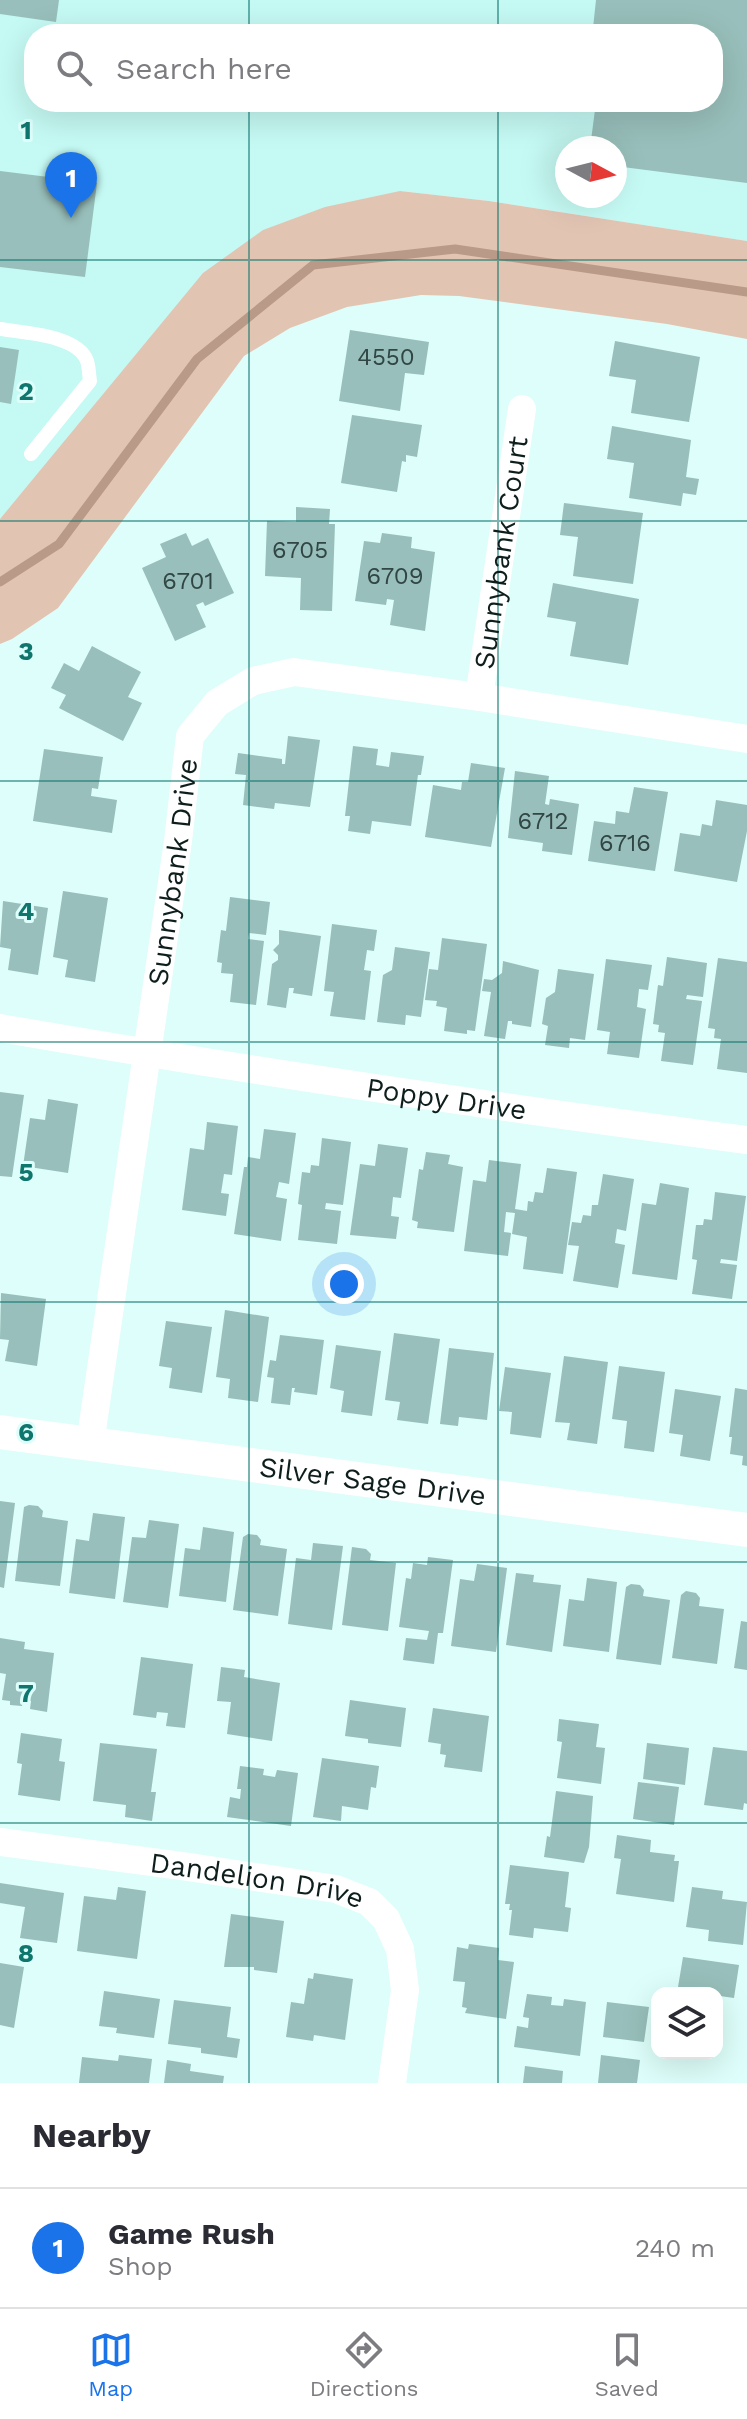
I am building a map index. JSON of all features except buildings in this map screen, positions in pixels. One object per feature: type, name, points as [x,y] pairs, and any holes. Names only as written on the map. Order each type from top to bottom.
[{"type":"street","name":"Sunnybank Court","points":[[479,697],[522,409]]},
{"type":"street","name":"Sunnybank Drive","points":[[90,1444],[178,841],[190,736],[217,703],[253,681],[294,672],[747,739]]},
{"type":"street","name":"Poppy Drive","points":[[0,1028],[554,1114],[747,1140]]},
{"type":"street","name":"Silver Sage Drive","points":[[0,1432],[747,1530]]},
{"type":"street","name":"Dandelion Drive","points":[[0,1842],[336,1889],[369,1902],[386,1919],[400,1949],[405,1990],[392,2083]]},
{"type":"lane","points":[[0,329],[49,336],[79,348],[87,361],[90,381],[31,454]]},
{"type":"shaded area","points":[[0,0],[747,0],[747,241],[489,201],[400,191],[45,467],[0,519]]},
{"type":"shaded area","points":[[400,191],[489,201],[747,241],[747,339],[667,324],[459,296],[421,295],[347,307],[290,328],[244,356],[58,608],[0,644],[0,519],[203,273],[263,230],[325,207]]},
{"type":"waterway","points":[[0,582],[59,544],[197,359],[313,265],[455,249],[747,292]]},
{"type":"place","name":"Game Rush","points":[[71,218]]}]
